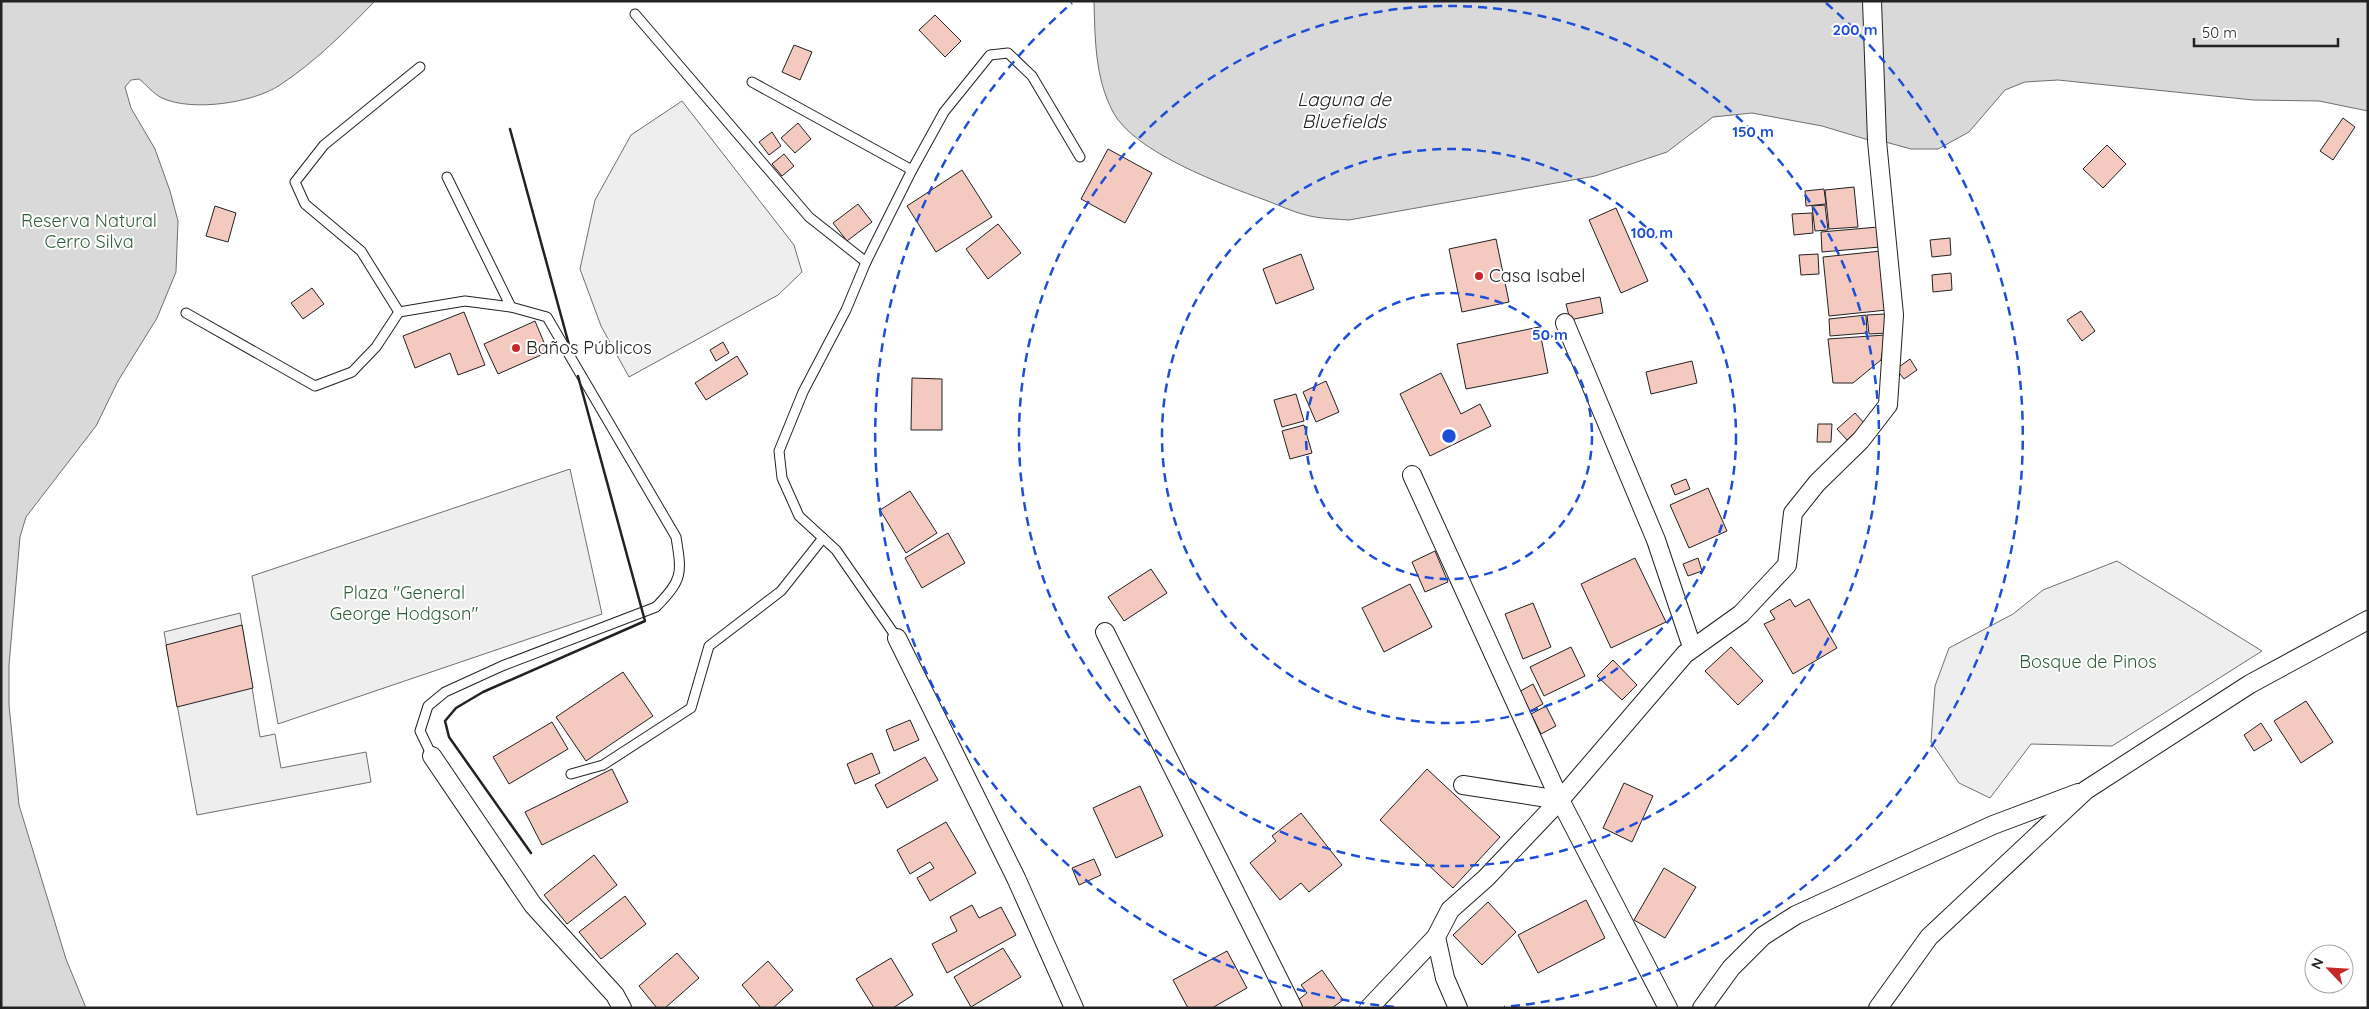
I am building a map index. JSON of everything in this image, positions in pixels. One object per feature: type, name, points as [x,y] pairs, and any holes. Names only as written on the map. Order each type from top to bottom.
[{"type":"street","points":[[1369,1008],[1436,937],[1450,910],[1486,878],[1560,800],[1692,647],[1741,614],[1787,565],[1793,513],[1816,483],[1861,440],[1888,405],[1894,315],[1876,141],[1872,1]]},
{"type":"street","points":[[1565,323],[1656,540],[1692,647]]},
{"type":"street","points":[[1412,475],[1560,800],[1668,1008]]},
{"type":"street","points":[[1878,1008],[1929,937],[2086,790],[2250,684],[2368,620]]},
{"type":"street","points":[[1105,632],[1292,1008]]},
{"type":"street","points":[[898,638],[1016,878],[1074,1008]]},
{"type":"street","points":[[432,756],[533,905],[615,995],[622,1008]]},
{"type":"street","points":[[1463,785],[1560,800]]},
{"type":"street","points":[[1702,1008],[1731,968],[1763,936],[1796,915],[1993,825],[2086,790]]},
{"type":"street","points":[[1436,937],[1445,978],[1458,1008]]},
{"type":"lane","points":[[635,14],[809,217],[866,262]]},
{"type":"lane","points":[[898,638],[836,550],[799,516],[782,478],[779,451],[803,392],[846,310],[866,262],[912,170],[944,112],[990,55],[1008,53],[1032,76],[1080,157]]},
{"type":"lane","points":[[399,312],[361,251],[305,204],[295,182],[324,145],[420,67]]},
{"type":"lane","points":[[752,82],[912,170]]},
{"type":"lane","points":[[447,177],[511,307]]},
{"type":"lane","points":[[186,313],[315,386],[352,372],[376,347],[399,312],[465,301],[511,307],[547,317],[676,537],[680,566],[675,588],[656,607],[502,666],[445,692],[428,706],[420,731],[432,756]]},
{"type":"lane","points":[[571,774],[603,765],[691,708],[709,646],[781,590],[824,538]]},
{"type":"green space","points":[[682,101],[794,245],[802,272],[778,295],[629,377],[601,326],[580,269],[595,200],[631,135]]},
{"type":"green space","name":"Plaza \"General George Hodgson\"","points":[[570,469],[602,614],[278,724],[252,576]]},
{"type":"green space","name":"Bosque de Pinos","points":[[2117,561],[2262,651],[2112,746],[2031,744],[1990,798],[1959,783],[1931,742],[1935,686],[1949,648],[2013,614],[2043,590]]},
{"type":"green space","points":[[240,613],[260,737],[275,734],[281,768],[366,752],[371,782],[197,815],[164,632]]},
{"type":"water","name":"Reserva Natural Cerro Silva","points":[[1,1],[375,1],[306,66],[280,85],[254,97],[222,104],[189,104],[162,98],[139,79],[131,80],[125,87],[131,108],[155,149],[170,191],[178,221],[176,272],[157,318],[118,381],[96,426],[26,517],[20,537],[9,665],[9,705],[19,805],[66,959],[86,1008],[1,1008]]},
{"type":"water","name":"Laguna de Bluefields","points":[[1094,1],[2368,1],[2368,111],[2319,101],[2253,100],[2058,80],[2025,82],[2005,90],[1969,132],[1938,149],[1911,149],[1882,141],[1872,141],[1822,126],[1752,113],[1713,117],[1667,152],[1595,176],[1349,220],[1328,219],[1295,212],[1226,186],[1159,153],[1140,141],[1124,127],[1113,112],[1107,99],[1099,72]]},
{"type":"building","points":[[935,15],[961,41],[945,57],[919,30]]},
{"type":"building","points":[[794,45],[812,52],[800,80],[782,72]]},
{"type":"building","points":[[2343,118],[2355,127],[2333,160],[2320,151]]},
{"type":"building","points":[[798,123],[811,139],[795,153],[781,138]]},
{"type":"building","points":[[772,132],[781,146],[769,155],[759,142]]},
{"type":"building","points":[[2107,145],[2126,164],[2103,188],[2083,169]]},
{"type":"building","points":[[1108,149],[1152,173],[1125,223],[1081,199]]},
{"type":"building","points":[[784,154],[794,166],[782,176],[772,164]]},
{"type":"building","points":[[962,170],[992,217],[936,252],[907,206]]},
{"type":"building","points":[[1854,187],[1858,227],[1829,229],[1825,190]]},
{"type":"building","points":[[1824,189],[1826,204],[1806,206],[1805,191]]},
{"type":"building","points":[[858,204],[872,222],[847,241],[833,223]]},
{"type":"building","points":[[1825,205],[1828,230],[1815,231],[1812,206]]},
{"type":"building","points":[[215,206],[236,213],[228,242],[206,236]]},
{"type":"building","points":[[1616,208],[1648,281],[1621,293],[1589,220]]},
{"type":"building","points":[[1812,213],[1813,233],[1794,235],[1792,214]]},
{"type":"building","points":[[998,224],[1021,253],[988,279],[966,249]]},
{"type":"building","points":[[1878,227],[1880,247],[1822,252],[1821,232]]},
{"type":"building","points":[[1950,238],[1951,255],[1932,257],[1930,240]]},
{"type":"building","name":"Casa Isabel","points":[[1496,239],[1509,302],[1462,312],[1449,249]]},
{"type":"building","points":[[1881,251],[1887,310],[1829,316],[1823,257]]},
{"type":"building","points":[[1301,254],[1314,289],[1276,304],[1263,269]]},
{"type":"building","points":[[1818,254],[1819,274],[1801,275],[1799,255]]},
{"type":"building","points":[[1951,273],[1952,290],[1933,292],[1932,275]]},
{"type":"building","points":[[312,288],[324,304],[303,319],[291,303]]},
{"type":"building","points":[[1600,297],[1603,313],[1570,320],[1566,304]]},
{"type":"building","points":[[2081,311],[2095,331],[2082,341],[2067,320]]},
{"type":"building","points":[[464,312],[485,365],[458,375],[450,353],[415,368],[403,336]]},
{"type":"building","points":[[1885,314],[1887,333],[1869,334],[1867,315]]},
{"type":"building","points":[[1866,315],[1867,333],[1830,336],[1829,319]]},
{"type":"building","name":"Baños Públicos","points":[[535,321],[548,352],[498,374],[484,344]]},
{"type":"building","points":[[1539,327],[1548,373],[1466,389],[1457,344]]},
{"type":"building","points":[[1885,335],[1881,360],[1853,383],[1833,383],[1828,339]]},
{"type":"building","points":[[723,342],[729,353],[716,361],[710,350]]},
{"type":"building","points":[[737,356],[748,374],[706,400],[695,383]]},
{"type":"building","points":[[1910,359],[1917,370],[1904,379],[1896,369]]},
{"type":"building","points":[[1692,361],[1697,383],[1651,394],[1646,372]]},
{"type":"building","points":[[1441,373],[1461,414],[1480,404],[1491,426],[1430,456],[1400,394]]},
{"type":"building","points":[[912,378],[942,379],[942,430],[911,430]]},
{"type":"building","points":[[1326,381],[1339,412],[1316,422],[1303,392]]},
{"type":"building","points":[[1296,394],[1304,421],[1282,427],[1274,400]]},
{"type":"building","points":[[1855,413],[1865,424],[1847,440],[1837,429]]},
{"type":"building","points":[[1818,424],[1832,424],[1831,442],[1817,442]]},
{"type":"building","points":[[1304,425],[1312,453],[1290,459],[1282,431]]},
{"type":"building","points":[[1686,479],[1690,489],[1675,495],[1671,485]]},
{"type":"building","points":[[1708,488],[1727,531],[1689,548],[1670,505]]},
{"type":"building","points":[[910,491],[937,533],[906,553],[880,510]]},
{"type":"building","points":[[948,533],[965,563],[922,588],[905,558]]},
{"type":"building","points":[[1435,551],[1448,582],[1425,592],[1412,562]]},
{"type":"building","points":[[1635,558],[1666,622],[1611,648],[1581,584]]},
{"type":"building","points":[[1698,558],[1702,571],[1688,576],[1683,564]]},
{"type":"building","points":[[1151,569],[1167,593],[1124,621],[1108,597]]},
{"type":"building","points":[[1410,584],[1432,627],[1384,652],[1362,608]]},
{"type":"building","points":[[1790,599],[1795,607],[1809,599],[1837,648],[1793,674],[1764,624],[1775,619],[1770,611]]},
{"type":"building","points":[[1533,603],[1551,647],[1523,659],[1505,614]]},
{"type":"building","points":[[242,625],[253,688],[177,707],[166,645]]},
{"type":"building","points":[[1571,647],[1585,676],[1544,696],[1530,667]]},
{"type":"building","points":[[1731,647],[1763,681],[1738,705],[1705,671]]},
{"type":"building","points":[[1613,660],[1637,685],[1622,700],[1597,676]]},
{"type":"building","points":[[623,672],[653,716],[586,761],[556,717]]},
{"type":"building","points":[[1533,684],[1543,704],[1528,712],[1517,693]]},
{"type":"building","points":[[2306,701],[2333,742],[2301,763],[2274,721]]},
{"type":"building","points":[[1546,706],[1556,726],[1541,734],[1531,714]]},
{"type":"building","points":[[910,720],[919,740],[894,751],[886,730]]},
{"type":"building","points":[[552,722],[568,749],[509,784],[493,757]]},
{"type":"building","points":[[2261,723],[2272,740],[2254,751],[2244,735]]},
{"type":"building","points":[[872,753],[880,773],[855,784],[847,764]]},
{"type":"building","points":[[925,757],[938,780],[887,808],[875,785]]},
{"type":"building","points":[[612,769],[628,802],[542,845],[525,812]]},
{"type":"building","points":[[1427,769],[1500,837],[1453,888],[1380,820]]},
{"type":"building","points":[[1624,783],[1653,796],[1632,842],[1603,828]]},
{"type":"building","points":[[1140,786],[1163,836],[1116,858],[1093,808]]},
{"type":"building","points":[[1301,813],[1342,865],[1309,892],[1301,883],[1280,900],[1250,863],[1276,841],[1272,836]]},
{"type":"building","points":[[946,822],[976,873],[930,901],[917,878],[934,868],[930,862],[910,874],[897,850]]},
{"type":"building","points":[[594,855],[617,885],[567,924],[544,895]]},
{"type":"building","points":[[1094,859],[1101,875],[1079,885],[1072,868]]},
{"type":"building","points":[[1664,868],[1696,887],[1665,938],[1634,920]]},
{"type":"building","points":[[625,896],[646,924],[601,959],[579,932]]},
{"type":"building","points":[[1586,900],[1605,938],[1538,973],[1518,935]]},
{"type":"building","points":[[1488,902],[1516,932],[1482,965],[1453,935]]},
{"type":"building","points":[[972,905],[979,918],[1001,907],[1016,935],[947,973],[932,944],[957,931],[950,917]]},
{"type":"building","points":[[1003,948],[1021,977],[971,1007],[954,977]]},
{"type":"building","points":[[1227,951],[1247,988],[1212,1008],[1188,1008],[1173,980]]},
{"type":"building","points":[[677,953],[699,978],[665,1008],[657,1008],[639,986]]},
{"type":"building","points":[[891,958],[913,995],[893,1008],[874,1008],[856,979]]},
{"type":"building","points":[[768,961],[793,990],[773,1008],[761,1008],[742,985]]},
{"type":"building","points":[[1322,970],[1343,1000],[1332,1008],[1303,1008],[1298,1000],[1307,993],[1301,985]]},
{"type":"wall","points":[[510,129],[571,352]]},
{"type":"wall","points":[[531,853],[449,737],[445,721],[456,708],[483,692],[645,621],[578,376]]},
{"type":"place","name":"Casa Isabel","points":[[1479,276]]},
{"type":"place","name":"Baños Públicos","points":[[516,348]]}]
